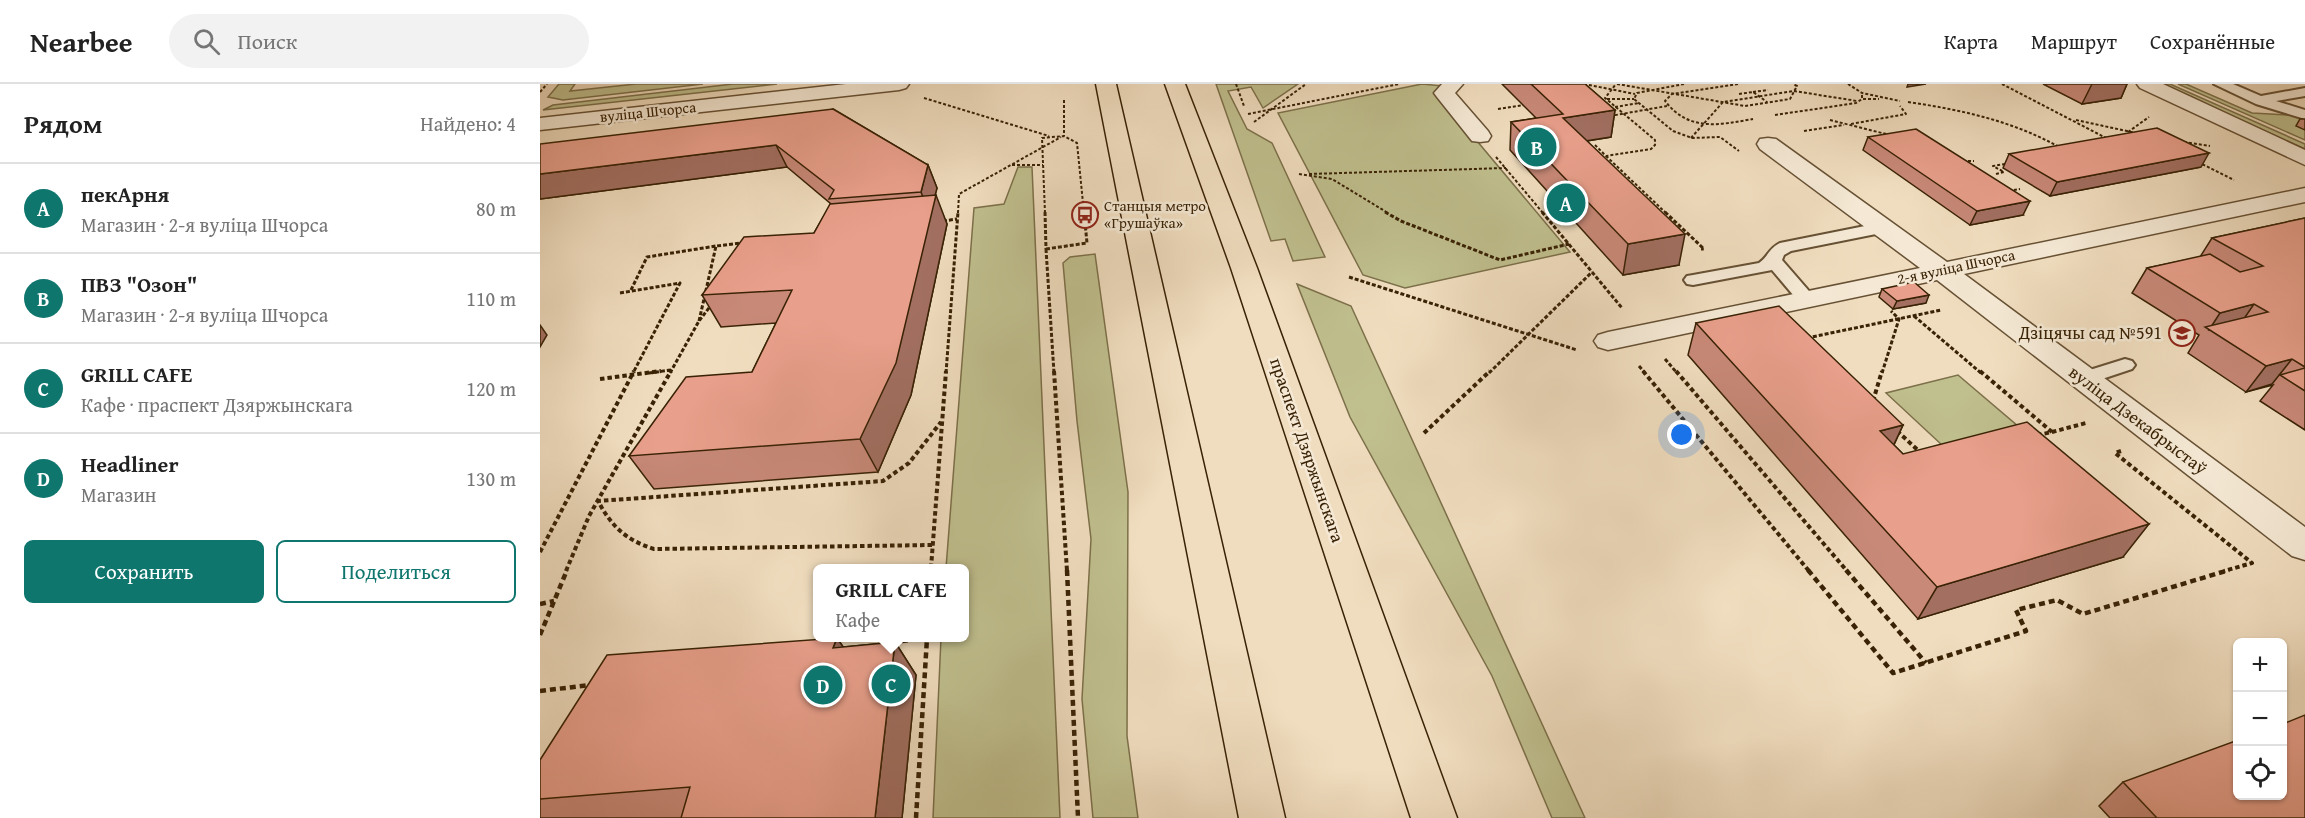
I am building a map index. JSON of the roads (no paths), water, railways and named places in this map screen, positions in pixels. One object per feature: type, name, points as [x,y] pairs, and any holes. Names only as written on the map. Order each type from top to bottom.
[{"type":"main road","points":[[1106,84],[1262,818]]},
{"type":"main road","name":"праспект Дзяржынскага","points":[[1175,84],[1244,268],[1434,818]]},
{"type":"street","name":"вуліца Шчорса","points":[[540,117],[777,92],[825,84]]},
{"type":"street","name":"вуліца Шчорса","points":[[540,124],[900,84]]},
{"type":"street","points":[[1453,84],[1444,93],[1480,136]]},
{"type":"street","points":[[2147,84],[2305,158]]},
{"type":"street","name":"вуліца Дзекабрыстаў","points":[[1766,130],[1880,228],[2305,546]]},
{"type":"street","name":"2-я вуліца Шчорса","points":[[1595,346],[1806,298],[2305,195]]},
{"type":"lane","points":[[2221,84],[2305,116]]},
{"type":"lane","points":[[2260,100],[2305,92]]},
{"type":"lane","points":[[1693,280],[1765,267],[1773,261],[1776,252],[1786,247],[1880,228]]},
{"type":"lane","points":[[1773,261],[1806,298]]},
{"type":"lane","points":[[2084,379],[2125,365]]},
{"type":"place","name":"ПВЗ \"Озон\"","points":[[1537,147]]},
{"type":"place","name":"пекАрня","points":[[1566,203]]},
{"type":"place","name":"Станцыя метро «Грушаўка»","points":[[1085,215]]},
{"type":"place","name":"Дзіцячы сад №591","points":[[2182,333]]},
{"type":"place","name":"GRILL CAFE","points":[[891,684]]},
{"type":"place","name":"Headliner","points":[[823,685]]}]
